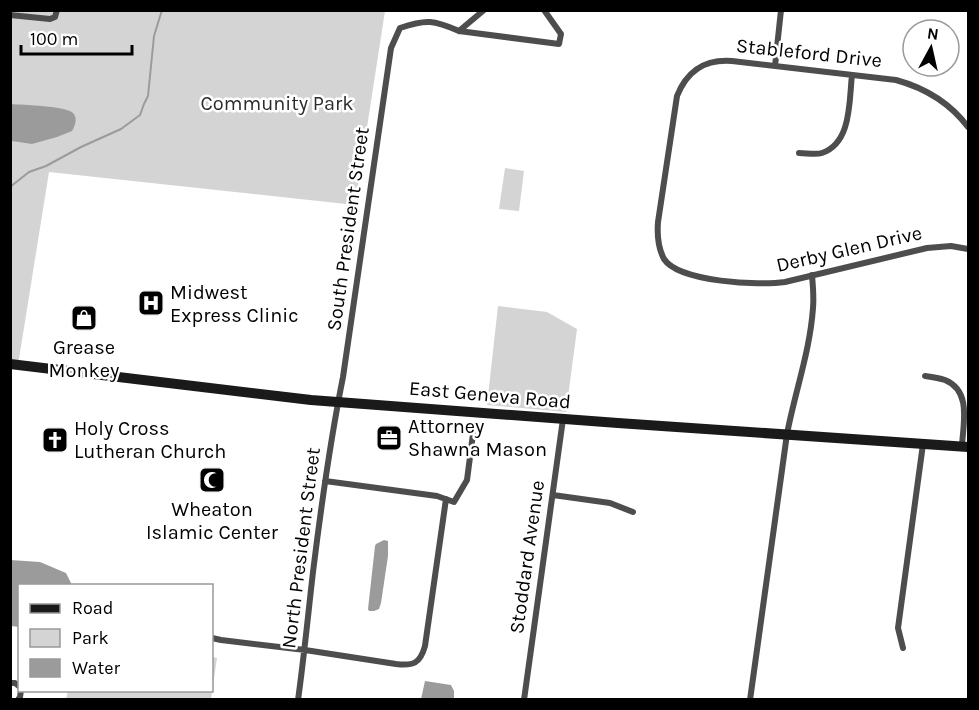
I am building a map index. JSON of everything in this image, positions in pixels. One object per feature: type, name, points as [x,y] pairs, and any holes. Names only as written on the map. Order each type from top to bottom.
[{"type":"main road","name":"East Geneva Road","points":[[10,364],[311,400],[965,447]]},
{"type":"street","points":[[10,15],[50,19],[55,17],[57,10]]},
{"type":"street","points":[[459,31],[484,10]]},
{"type":"street","points":[[459,31],[559,44],[561,34],[544,10]]},
{"type":"street","points":[[775,66],[782,10]]},
{"type":"street","name":"South President Street","points":[[338,401],[391,48],[400,28],[418,22],[432,21],[459,31]]},
{"type":"street","name":"Stableford Drive","points":[[668,262],[664,259],[658,243],[658,229],[676,102],[679,91],[693,71],[713,62],[732,61],[896,80],[919,87],[941,100],[969,126]]},
{"type":"street","points":[[799,153],[821,154],[840,140],[846,127],[852,75]]},
{"type":"street","name":"Derby Glen Drive","points":[[668,262],[697,277],[754,284],[776,283],[927,248],[951,246],[969,249]]},
{"type":"street","points":[[750,699],[788,434],[808,349],[813,310],[812,275]]},
{"type":"street","points":[[926,376],[946,381],[959,391],[964,405],[965,447]]},
{"type":"street","name":"North President Street","points":[[298,699],[325,481],[338,401]]},
{"type":"street","name":"Stoddard Avenue","points":[[524,699],[563,419]]},
{"type":"street","points":[[325,481],[437,496],[454,502],[467,480],[473,434]]},
{"type":"street","points":[[903,648],[898,628],[923,443]]},
{"type":"street","points":[[553,495],[610,502],[633,512]]},
{"type":"street","points":[[213,638],[410,665],[422,656],[425,646],[446,499]]},
{"type":"green space","name":"Community Park","points":[[11,11],[385,11],[355,205],[49,172],[18,365],[11,365]]},
{"type":"green space","points":[[505,168],[524,171],[519,211],[499,209]]},
{"type":"green space","points":[[498,306],[547,312],[577,329],[566,412],[487,405]]},
{"type":"green space","points":[[213,657],[217,658],[213,685]]},
{"type":"green space","points":[[68,692],[212,692],[211,699],[66,699]]},
{"type":"water","points":[[11,104],[54,107],[69,111],[75,115],[75,124],[72,131],[32,144],[12,141],[10,139]]},
{"type":"water","points":[[384,540],[388,541],[388,556],[381,603],[379,609],[369,611],[375,546]]},
{"type":"water","points":[[10,560],[40,562],[66,573],[72,584],[18,584],[18,627],[11,626]]},
{"type":"water","points":[[425,681],[451,685],[454,699],[421,699]]},
{"type":"waterway","points":[[10,187],[29,172],[121,129],[140,115],[148,96],[154,36],[162,10]]},
{"type":"place","name":"Midwest Express Clinic","points":[[151,303]]},
{"type":"place","name":"Grease Monkey","points":[[84,318]]},
{"type":"place","name":"Attorney Shawna Mason","points":[[389,438]]},
{"type":"place","name":"Holy Cross Lutheran Church","points":[[55,440]]},
{"type":"place","name":"Wheaton Islamic Center","points":[[212,480]]}]
